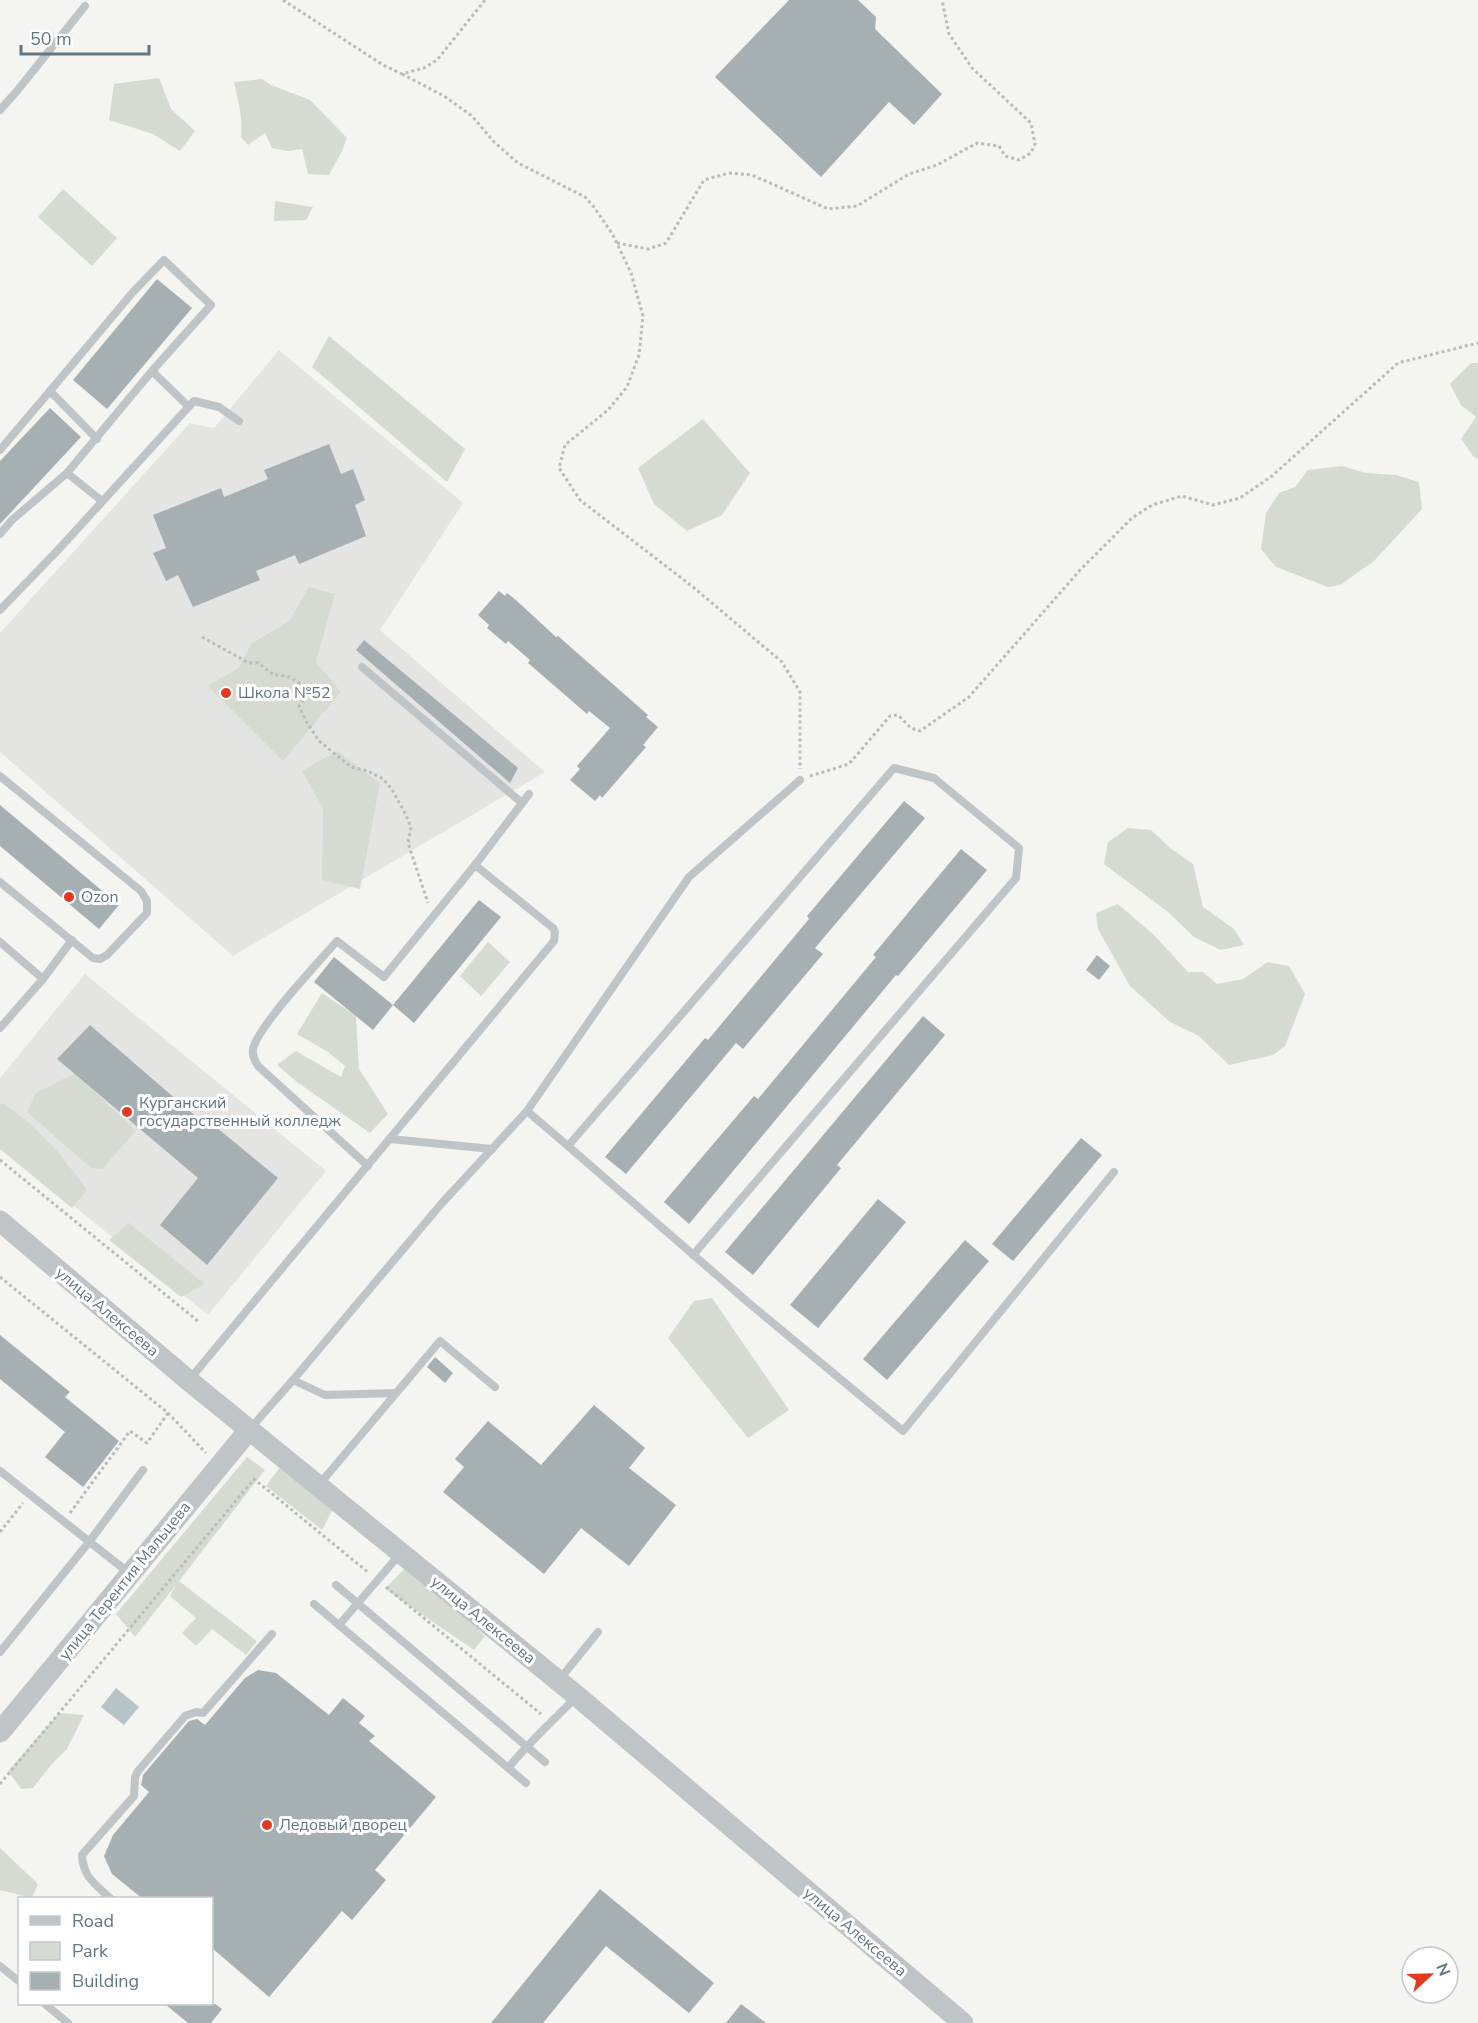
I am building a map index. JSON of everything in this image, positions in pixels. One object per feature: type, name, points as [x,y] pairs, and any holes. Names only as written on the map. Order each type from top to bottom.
[{"type":"street","name":"улица Алексеева","points":[[0,1221],[188,1380],[559,1681],[963,2023]]},
{"type":"street","name":"улица Терентия Мальцева","points":[[0,1732],[249,1430]]},
{"type":"lane","points":[[0,110],[85,6]]},
{"type":"lane","points":[[0,450],[133,292],[164,260],[211,305],[152,371],[67,473],[12,520],[0,534]]},
{"type":"lane","points":[[152,371],[188,406]]},
{"type":"lane","points":[[50,392],[97,439]]},
{"type":"lane","points":[[0,610],[194,400],[219,407],[239,421]]},
{"type":"lane","points":[[67,473],[102,501]]},
{"type":"lane","points":[[362,667],[522,803]]},
{"type":"lane","points":[[568,1146],[894,768],[934,778],[1019,848],[1016,878],[693,1255]]},
{"type":"lane","points":[[0,776],[141,891],[147,901],[147,913],[107,955],[100,959],[93,958],[0,882]]},
{"type":"lane","points":[[249,1430],[442,1203],[527,1111],[689,877],[800,780]]},
{"type":"lane","points":[[368,1166],[258,1066],[254,1059],[253,1048],[263,1029],[337,941],[384,977],[529,794]]},
{"type":"lane","points":[[188,1380],[368,1166],[555,937],[555,932],[549,924],[475,865]]},
{"type":"lane","points":[[0,1028],[72,940]]},
{"type":"lane","points":[[0,942],[42,979]]},
{"type":"lane","points":[[527,1111],[693,1255],[903,1431],[1113,1172]]},
{"type":"lane","points":[[390,1139],[492,1149]]},
{"type":"lane","points":[[318,1486],[440,1341],[495,1387]]},
{"type":"lane","points":[[293,1380],[325,1395],[396,1393]]},
{"type":"lane","points":[[0,1652],[89,1542],[143,1470]]},
{"type":"lane","points":[[0,1471],[130,1574]]},
{"type":"lane","points":[[339,1626],[400,1553]]},
{"type":"lane","points":[[336,1585],[545,1762]]},
{"type":"lane","points":[[314,1604],[526,1783]]},
{"type":"lane","points":[[559,1681],[598,1632]]},
{"type":"lane","points":[[108,1897],[90,1880],[83,1867],[82,1855],[134,1796],[135,1777],[138,1771],[185,1716],[191,1713],[203,1713],[272,1634]]},
{"type":"lane","points":[[507,1768],[577,1696]]},
{"type":"lane","points":[[0,1966],[18,1980]]},
{"type":"lane","points":[[50,2005],[68,2023]]},
{"type":"path","points":[[283,0],[383,65],[444,96],[472,117],[494,142],[518,162],[585,197],[594,207],[631,273],[643,316],[639,355],[627,387],[608,410],[565,446],[558,468],[580,500],[693,588],[782,662],[800,692],[800,780],[849,764],[890,716],[898,715],[911,728],[920,731],[969,697],[1081,569],[1132,518],[1152,505],[1182,496],[1213,505],[1240,498],[1272,476],[1398,363],[1478,343]]},
{"type":"path","points":[[402,74],[424,68],[437,60],[484,0]]},
{"type":"path","points":[[616,243],[648,249],[666,243],[704,180],[729,173],[752,175],[828,209],[857,206],[909,174],[937,165],[977,143],[999,146],[1005,156],[1019,160],[1031,153],[1035,144],[1031,123],[972,68],[949,34],[942,0]]},
{"type":"path","points":[[202,637],[249,663],[258,663],[274,675],[287,676],[307,687],[305,697],[299,706],[319,741],[351,768],[368,771],[382,778],[391,788],[404,811],[411,827],[408,843],[431,911]]},
{"type":"path","points":[[0,1160],[199,1322]]},
{"type":"path","points":[[0,1276],[168,1413],[206,1452]]},
{"type":"path","points":[[64,1522],[130,1431],[147,1443],[168,1413]]},
{"type":"path","points":[[0,1784],[254,1479],[551,1723]]},
{"type":"path","points":[[0,1532],[24,1502]]},
{"type":"shaded area","name":"Школа №52","points":[[279,350],[463,503],[380,630],[545,772],[233,956],[0,752],[0,633],[190,423],[214,428]]},
{"type":"shaded area","name":"Курганский государственный колледж","points":[[85,974],[326,1171],[208,1315],[0,1146],[0,1078]]},
{"type":"shaded area","points":[[116,1688],[139,1707],[124,1725],[101,1707]]},
{"type":"green space","points":[[159,78],[171,109],[195,131],[180,151],[153,134],[109,120],[114,84]]},
{"type":"green space","points":[[262,79],[271,85],[310,100],[347,138],[329,175],[308,174],[302,149],[288,151],[272,148],[265,133],[248,145],[241,137],[241,116],[234,82]]},
{"type":"green space","points":[[63,189],[117,238],[92,266],[38,217]]},
{"type":"green space","points":[[275,201],[313,207],[306,220],[274,221]]},
{"type":"green space","points":[[329,336],[465,449],[447,482],[312,367]]},
{"type":"green space","points":[[1471,363],[1478,363],[1478,459],[1461,439],[1476,417],[1461,405],[1450,384]]},
{"type":"green space","points":[[703,419],[750,473],[722,515],[687,531],[654,504],[638,468]]},
{"type":"green space","points":[[1342,466],[1366,473],[1396,475],[1419,482],[1422,509],[1374,561],[1340,585],[1328,587],[1276,567],[1261,549],[1266,513],[1279,493],[1295,487],[1308,470]]},
{"type":"green space","points":[[309,587],[335,594],[316,662],[341,692],[283,761],[208,686],[239,667],[251,644],[290,620]]},
{"type":"green space","points":[[337,751],[380,783],[360,889],[322,880],[323,808],[302,771]]},
{"type":"green space","points":[[1128,828],[1151,830],[1170,848],[1193,864],[1203,907],[1234,929],[1244,945],[1221,950],[1194,937],[1168,912],[1104,864],[1108,842]]},
{"type":"green space","points":[[1118,904],[1154,935],[1188,972],[1203,972],[1217,984],[1243,979],[1268,962],[1289,966],[1305,994],[1285,1046],[1273,1055],[1229,1065],[1199,1036],[1170,1022],[1130,986],[1098,929],[1096,913]]},
{"type":"green space","points":[[488,942],[510,962],[481,996],[460,976]]},
{"type":"green space","points":[[322,993],[356,1016],[359,1069],[388,1114],[370,1133],[297,1082],[277,1065],[296,1051],[341,1077],[345,1066],[328,1052],[297,1034]]},
{"type":"green space","points":[[75,1073],[136,1131],[102,1169],[91,1168],[27,1112],[36,1093]]},
{"type":"green space","points":[[0,1104],[4,1104],[31,1124],[59,1153],[87,1190],[72,1208],[0,1149]]},
{"type":"green space","points":[[129,1223],[205,1284],[181,1297],[109,1240]]},
{"type":"green space","points":[[712,1298],[789,1410],[748,1438],[668,1338],[694,1301]]},
{"type":"green space","points":[[247,1457],[265,1470],[179,1581],[257,1641],[246,1655],[212,1629],[196,1646],[182,1633],[196,1618],[170,1596],[176,1585],[135,1637],[116,1614]]},
{"type":"green space","points":[[284,1462],[333,1509],[322,1530],[266,1486]]},
{"type":"green space","points":[[407,1566],[485,1636],[474,1650],[385,1589]]},
{"type":"green space","points":[[59,1713],[84,1715],[67,1749],[33,1788],[21,1789],[8,1771]]},
{"type":"green space","points":[[0,1848],[38,1884],[32,1897],[0,1890]]},
{"type":"building","points":[[789,0],[858,0],[876,17],[875,29],[942,94],[914,125],[889,102],[821,177],[715,77]]},
{"type":"building","points":[[157,279],[192,308],[107,409],[73,380]]},
{"type":"building","points":[[50,408],[81,437],[0,524],[0,461]]},
{"type":"building","points":[[329,444],[341,474],[353,469],[365,500],[355,505],[366,536],[299,564],[295,555],[256,571],[260,580],[193,607],[178,575],[166,581],[153,553],[166,548],[153,515],[221,488],[224,497],[268,479],[264,470]]},
{"type":"building","points":[[499,591],[505,596],[507,593],[556,637],[558,636],[648,715],[646,717],[658,727],[643,745],[646,747],[602,798],[600,795],[595,801],[570,780],[580,769],[577,766],[610,728],[589,711],[587,714],[528,663],[530,660],[508,641],[506,644],[487,628],[489,625],[478,615]]},
{"type":"building","points":[[364,640],[518,768],[510,783],[356,650]]},
{"type":"building","points":[[904,801],[925,818],[815,948],[823,954],[743,1049],[736,1043],[626,1174],[605,1157],[705,1038],[708,1040],[809,919],[807,916]]},
{"type":"building","points":[[0,805],[119,905],[99,929],[0,846]]},
{"type":"building","points":[[961,849],[987,870],[898,976],[896,975],[689,1224],[664,1202],[754,1096],[758,1099],[876,957],[873,955]]},
{"type":"building","points":[[479,900],[501,917],[414,1023],[393,1005]]},
{"type":"building","points":[[1097,955],[1110,966],[1099,980],[1086,970]]},
{"type":"building","points":[[334,957],[393,1005],[373,1030],[314,982]]},
{"type":"building","points":[[923,1016],[945,1035],[837,1165],[841,1168],[753,1275],[725,1252]]},
{"type":"building","points":[[90,1025],[207,1126],[210,1122],[278,1178],[207,1265],[160,1225],[198,1178],[57,1059]]},
{"type":"building","points":[[1081,1138],[1102,1155],[1013,1261],[992,1244]]},
{"type":"building","points":[[878,1199],[906,1222],[818,1328],[790,1305]]},
{"type":"building","points":[[965,1240],[989,1261],[887,1380],[863,1359]]},
{"type":"building","points":[[0,1335],[70,1392],[65,1397],[119,1441],[83,1487],[45,1457],[65,1432],[0,1379]]},
{"type":"building","points":[[435,1357],[453,1373],[445,1383],[427,1367]]},
{"type":"building","points":[[594,1405],[645,1448],[629,1468],[676,1505],[629,1566],[581,1528],[544,1574],[443,1492],[464,1467],[455,1459],[488,1421],[541,1465]]},
{"type":"building","name":"Ледовый дворец","points":[[258,1670],[276,1673],[329,1715],[343,1698],[365,1716],[359,1723],[375,1736],[369,1741],[436,1797],[375,1870],[386,1880],[352,1920],[342,1911],[269,1997],[213,1949],[213,1897],[141,1897],[112,1874],[104,1856],[113,1835],[149,1792],[141,1785],[143,1775],[189,1721],[197,1719],[205,1725],[245,1678]]},
{"type":"building","points":[[600,1889],[714,1983],[689,2013],[606,1946],[543,2023],[491,2023]]},
{"type":"building","points":[[215,2004],[222,2009],[211,2023],[188,2023],[166,2005]]},
{"type":"building","points":[[741,2004],[766,2023],[726,2023]]},
{"type":"place","name":"Школа №52","points":[[226,693]]},
{"type":"place","name":"Ozon","points":[[69,897]]},
{"type":"place","name":"Курганский государственный колледж","points":[[127,1112]]},
{"type":"place","name":"Ледовый дворец","points":[[267,1825]]}]
